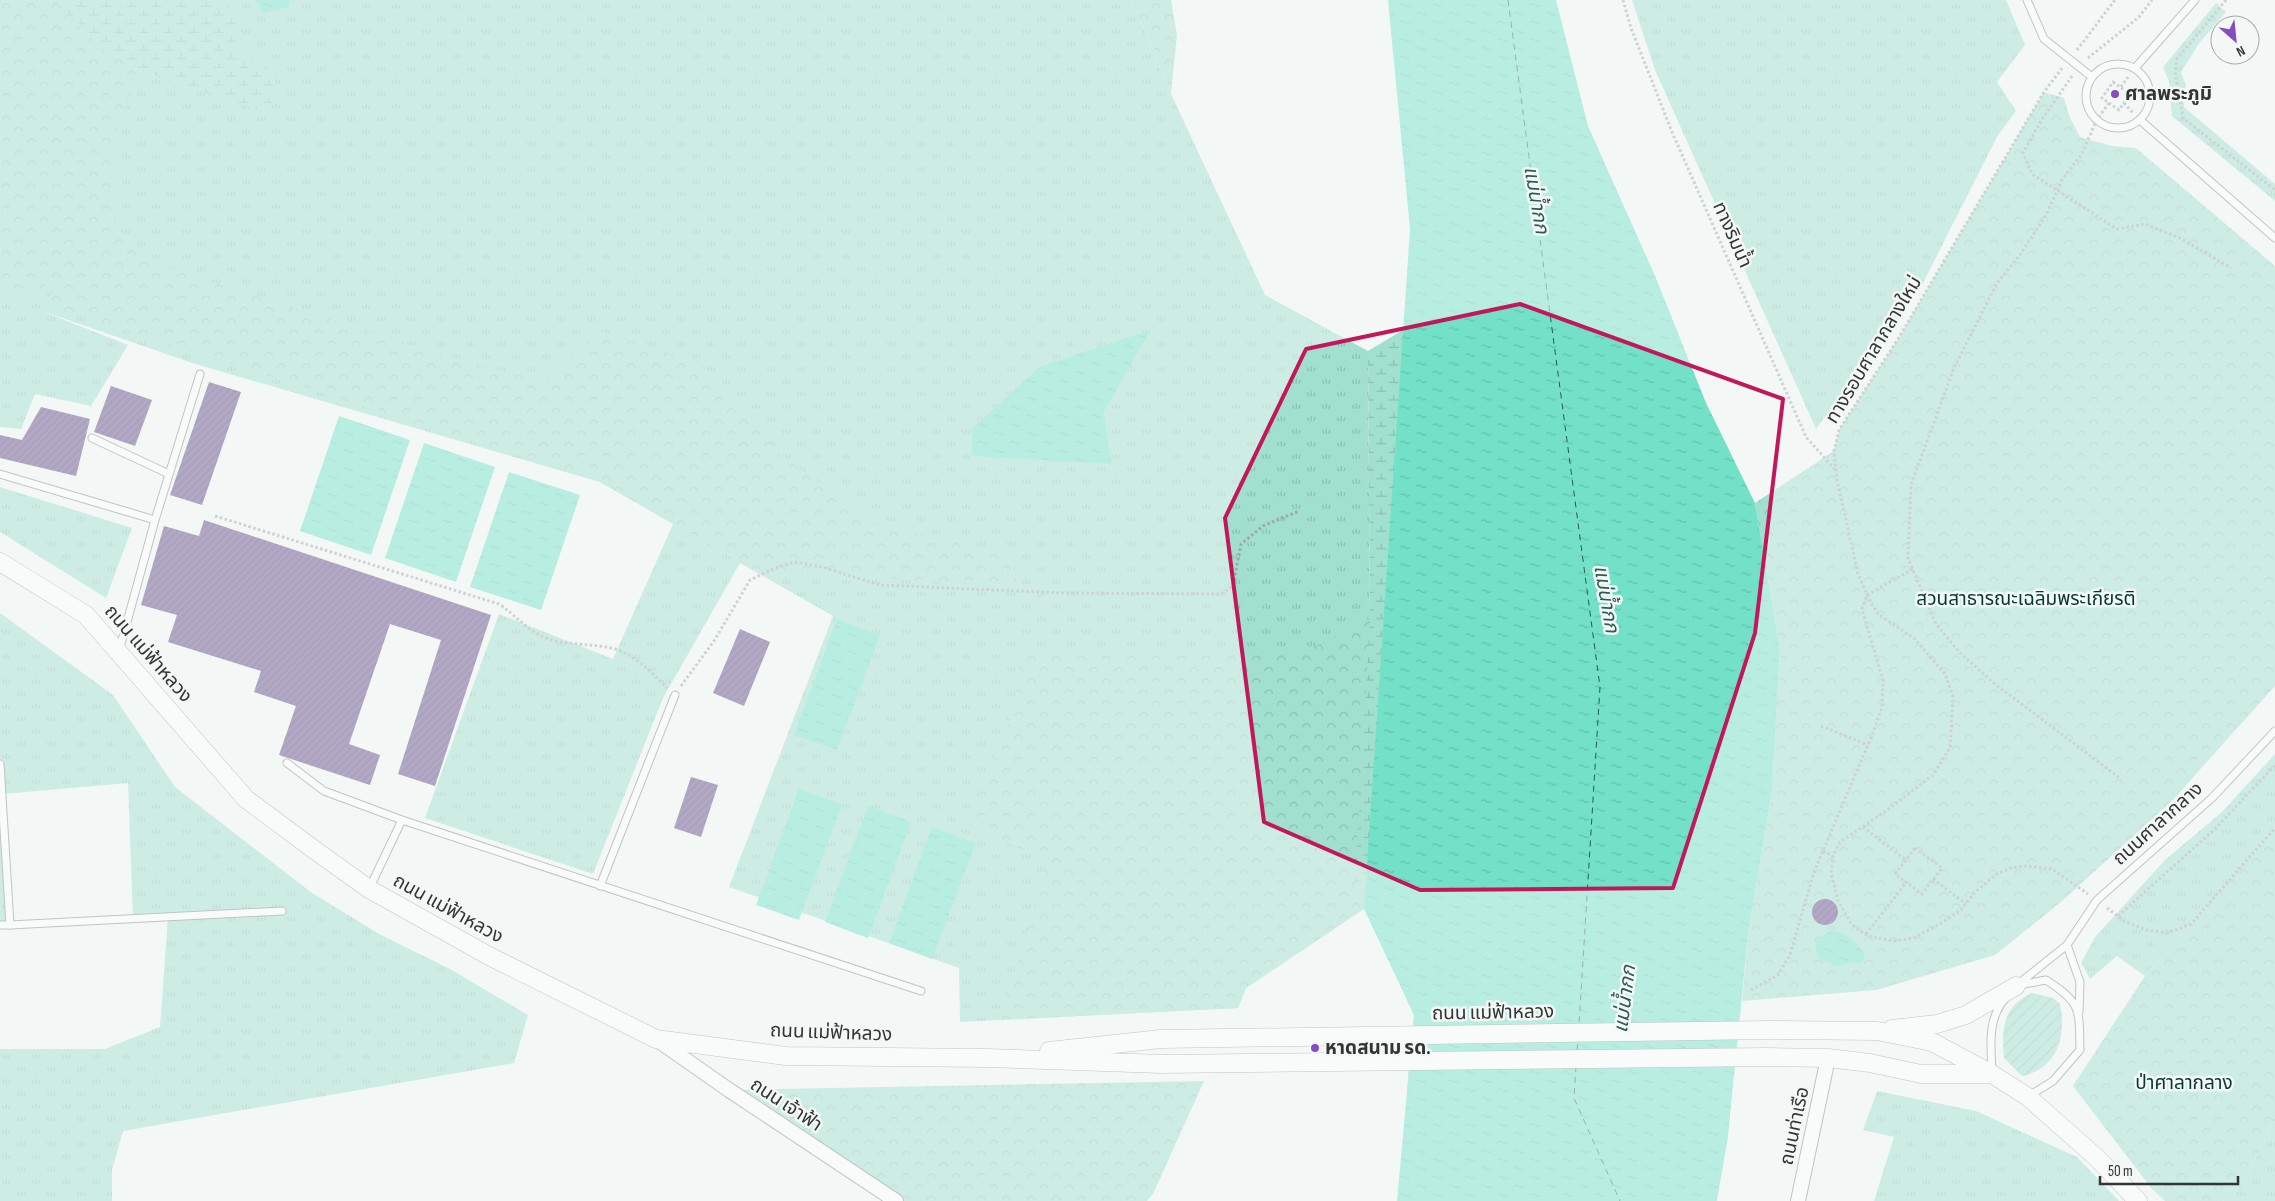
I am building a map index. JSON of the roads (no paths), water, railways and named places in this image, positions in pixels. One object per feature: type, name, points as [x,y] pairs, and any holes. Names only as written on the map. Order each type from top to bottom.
[{"type":"street","name":"ถนน แม่ฟ้าหลวง","points":[[0,562],[86,615],[246,799],[369,889],[489,956],[656,1038],[786,1056],[987,1058],[1162,1064],[1766,1057],[1828,1058],[1870,1063],[1921,1074],[1992,1074]]},
{"type":"street","points":[[1877,1031],[1937,1024],[1966,1015],[2016,986]]},
{"type":"street","name":"ถนน แม่ฟ้าหลวง","points":[[987,1058],[1161,1039],[1767,1030],[1877,1031],[1932,1042],[1992,1074],[2028,1097],[2097,1158],[2138,1201]]},
{"type":"street","name":"ถนน เจ้าฟ้า","points":[[656,1038],[729,1090],[896,1201]]},
{"type":"street","name":"ถนนท่าเรือ","points":[[1798,1201],[1828,1058]]},
{"type":"lane","points":[[2026,0],[2044,39],[2092,77]]},
{"type":"lane","points":[[2135,68],[2195,0]]},
{"type":"lane","points":[[2112,64],[2124,64],[2135,68],[2144,76],[2150,87],[2151,99],[2147,111],[2140,120],[2130,127],[2118,129],[2106,127],[2096,120],[2089,111],[2086,100],[2087,88],[2092,77],[2101,69],[2112,64]]},
{"type":"lane","points":[[2140,120],[2275,238]]},
{"type":"lane","points":[[119,653],[155,520],[200,374]]},
{"type":"lane","points":[[92,438],[169,474]]},
{"type":"lane","points":[[0,474],[155,520]]},
{"type":"lane","points":[[600,886],[675,695]]},
{"type":"lane","name":"ถนนศาลากลาง","points":[[2016,986],[2067,945],[2098,900],[2212,798],[2275,731]]},
{"type":"lane","points":[[287,763],[324,791],[402,820],[922,991]]},
{"type":"lane","points":[[0,764],[10,925]]},
{"type":"lane","points":[[369,889],[402,820]]},
{"type":"lane","points":[[0,925],[282,911]]},
{"type":"lane","points":[[2028,1097],[2053,1081],[2080,1050],[2080,982],[2067,945]]},
{"type":"lane","points":[[1992,1074],[1990,1037],[1996,1009],[2016,986],[2046,980],[2068,995],[2080,1012]]},
{"type":"water","points":[[255,0],[290,0],[289,7],[263,13]]},
{"type":"water","name":"แม่น้ำกก","points":[[1388,0],[1556,0],[1588,126],[1656,278],[1706,403],[1755,503],[1780,651],[1772,792],[1748,934],[1728,1138],[1717,1201],[1397,1201],[1414,1015],[1364,909],[1410,229]]},
{"type":"water","points":[[1151,330],[1103,413],[1112,464],[972,456],[972,429],[1041,366]]},
{"type":"water","points":[[339,416],[410,440],[371,555],[300,531]]},
{"type":"water","points":[[424,443],[495,467],[456,582],[385,558]]},
{"type":"water","points":[[509,472],[580,495],[541,610],[470,587]]},
{"type":"water","points":[[837,619],[880,635],[837,750],[794,735]]},
{"type":"water","points":[[799,789],[842,805],[799,920],[756,905]]},
{"type":"water","points":[[868,806],[911,822],[868,938],[825,922]]},
{"type":"water","points":[[932,827],[976,843],[932,959],[889,943]]},
{"type":"water","points":[[1830,930],[1841,933],[1856,943],[1865,958],[1861,963],[1853,962],[1835,966],[1819,957],[1815,946],[1816,941]]},
{"type":"place","name":"ศาลพระภูมิ","points":[[2115,94]]},
{"type":"place","name":"หาดสนาม รด.","points":[[1315,1048]]},
{"type":"park label","name":"สวนสาธารณะเฉลิมพระเกียรติ","points":[[2026,599]]},
{"type":"park label","name":"ป่าศาลากลาง","points":[[2184,1083]]}]
